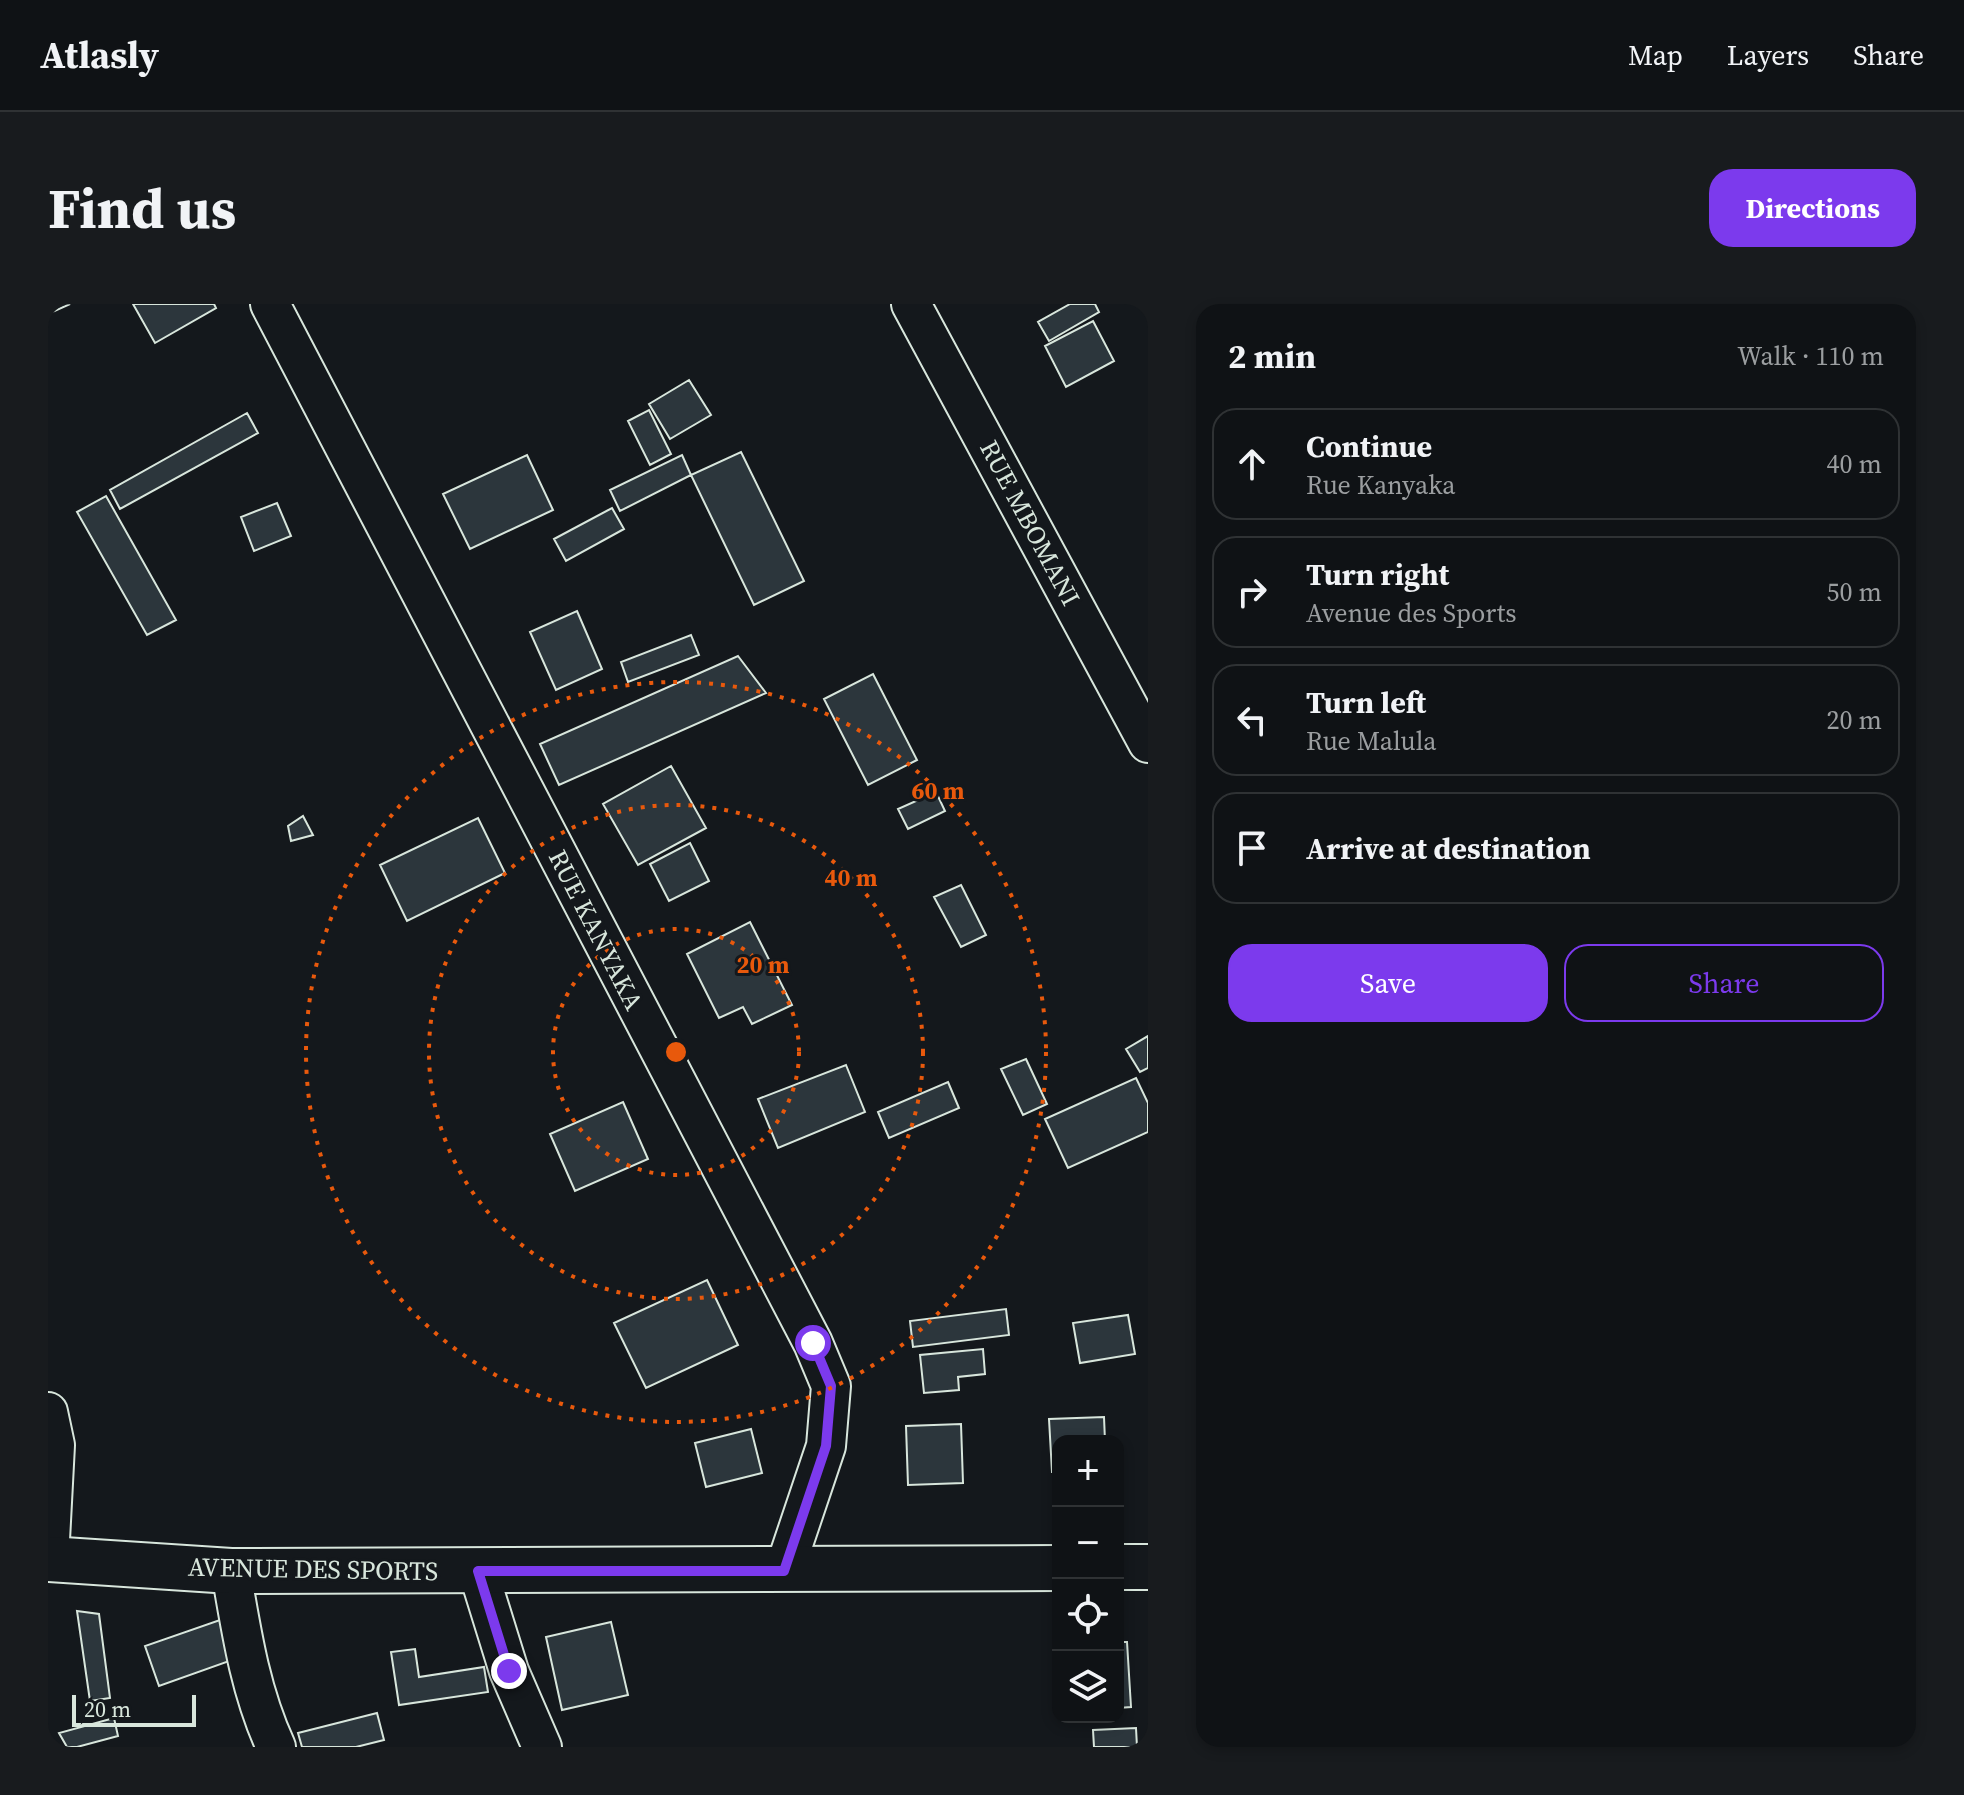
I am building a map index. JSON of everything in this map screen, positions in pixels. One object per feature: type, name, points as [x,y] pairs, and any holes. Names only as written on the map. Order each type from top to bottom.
[{"type":"street","name":"RUE KANYAKA","points":[[270,304],[813,1343],[831,1386],[826,1446],[784,1571]]},
{"type":"street","name":"RUE MBOMANI","points":[[911,304],[1148,743]]},
{"type":"street","points":[[48,1412],[55,1445],[49,1559]]},
{"type":"street","name":"AVENUE DES SPORTS","points":[[49,1559],[231,1571],[1052,1568]]},
{"type":"street","points":[[1124,1567],[1148,1567]]},
{"type":"street","points":[[231,1571],[244,1648],[263,1719],[276,1747]]},
{"type":"street","points":[[478,1571],[509,1671],[542,1747]]},
{"type":"building","points":[[48,304],[70,304],[48,314]]},
{"type":"building","points":[[133,304],[214,304],[216,308],[155,343]]},
{"type":"building","points":[[1070,304],[1095,304],[1099,312],[1049,341],[1038,322]]},
{"type":"building","points":[[1093,321],[1114,361],[1066,387],[1045,346]]},
{"type":"building","points":[[689,380],[711,415],[670,439],[649,404]]},
{"type":"building","points":[[649,410],[671,454],[650,465],[628,421]]},
{"type":"building","points":[[247,413],[258,433],[120,509],[110,490]]},
{"type":"building","points":[[741,452],[804,581],[754,605],[691,475]]},
{"type":"building","points":[[527,455],[553,510],[470,549],[443,494]]},
{"type":"building","points":[[682,455],[691,475],[620,511],[610,490]]},
{"type":"building","points":[[106,496],[176,620],[147,635],[77,512]]},
{"type":"building","points":[[277,503],[291,536],[254,551],[241,517]]},
{"type":"building","points":[[612,508],[624,529],[566,561],[554,539]]},
{"type":"building","points":[[577,611],[602,669],[556,690],[530,632]]},
{"type":"building","points":[[691,635],[699,655],[628,682],[621,662]]},
{"type":"building","points":[[738,656],[766,693],[559,785],[540,744]]},
{"type":"building","points":[[873,674],[917,760],[868,785],[824,699]]},
{"type":"building","points":[[671,766],[706,828],[638,865],[603,804]]},
{"type":"building","points":[[936,792],[945,811],[908,829],[898,809]]},
{"type":"building","points":[[303,816],[313,835],[291,841],[288,826]]},
{"type":"building","points":[[478,818],[505,873],[407,921],[380,865]]},
{"type":"building","points":[[690,843],[709,881],[669,901],[650,864]]},
{"type":"building","points":[[961,885],[986,935],[961,947],[934,897]]},
{"type":"building","points":[[750,922],[792,1005],[752,1024],[743,1007],[719,1018],[687,954]]},
{"type":"building","points":[[1148,1036],[1148,1068],[1140,1072],[1126,1049]]},
{"type":"building","points":[[1026,1059],[1047,1104],[1023,1115],[1001,1069]]},
{"type":"building","points":[[846,1065],[865,1112],[778,1148],[758,1099]]},
{"type":"building","points":[[1136,1078],[1148,1103],[1148,1132],[1068,1168],[1045,1119]]},
{"type":"building","points":[[948,1082],[959,1108],[889,1138],[878,1112]]},
{"type":"building","points":[[623,1102],[648,1159],[575,1191],[550,1134]]},
{"type":"building","points":[[707,1280],[738,1345],[646,1388],[614,1323]]},
{"type":"building","points":[[1006,1309],[1009,1335],[913,1347],[910,1321]]},
{"type":"building","points":[[1128,1315],[1135,1354],[1080,1363],[1073,1323]]},
{"type":"building","points":[[983,1349],[985,1374],[958,1377],[959,1390],[924,1393],[920,1355]]},
{"type":"building","points":[[1104,1417],[1105,1435],[1052,1435],[1052,1472],[1049,1419]]},
{"type":"building","points":[[961,1424],[963,1483],[908,1485],[906,1426]]},
{"type":"building","points":[[751,1429],[762,1473],[706,1487],[695,1443]]},
{"type":"building","points":[[77,1611],[99,1614],[110,1698],[90,1701]]},
{"type":"building","points":[[220,1620],[235,1659],[159,1686],[145,1646]]},
{"type":"building","points":[[611,1622],[628,1695],[562,1710],[546,1637]]},
{"type":"building","points":[[1124,1642],[1127,1642],[1131,1707],[1124,1708]]},
{"type":"building","points":[[415,1649],[419,1677],[484,1667],[488,1692],[399,1705],[391,1652]]},
{"type":"building","points":[[377,1713],[384,1740],[356,1747],[302,1747],[298,1733]]},
{"type":"building","points":[[114,1718],[118,1736],[67,1747],[59,1733]]},
{"type":"building","points":[[1136,1728],[1137,1747],[1094,1747],[1093,1730]]},
{"type":"route","points":[[509,1671],[478,1571],[784,1571],[826,1446],[831,1386],[813,1343]]}]
